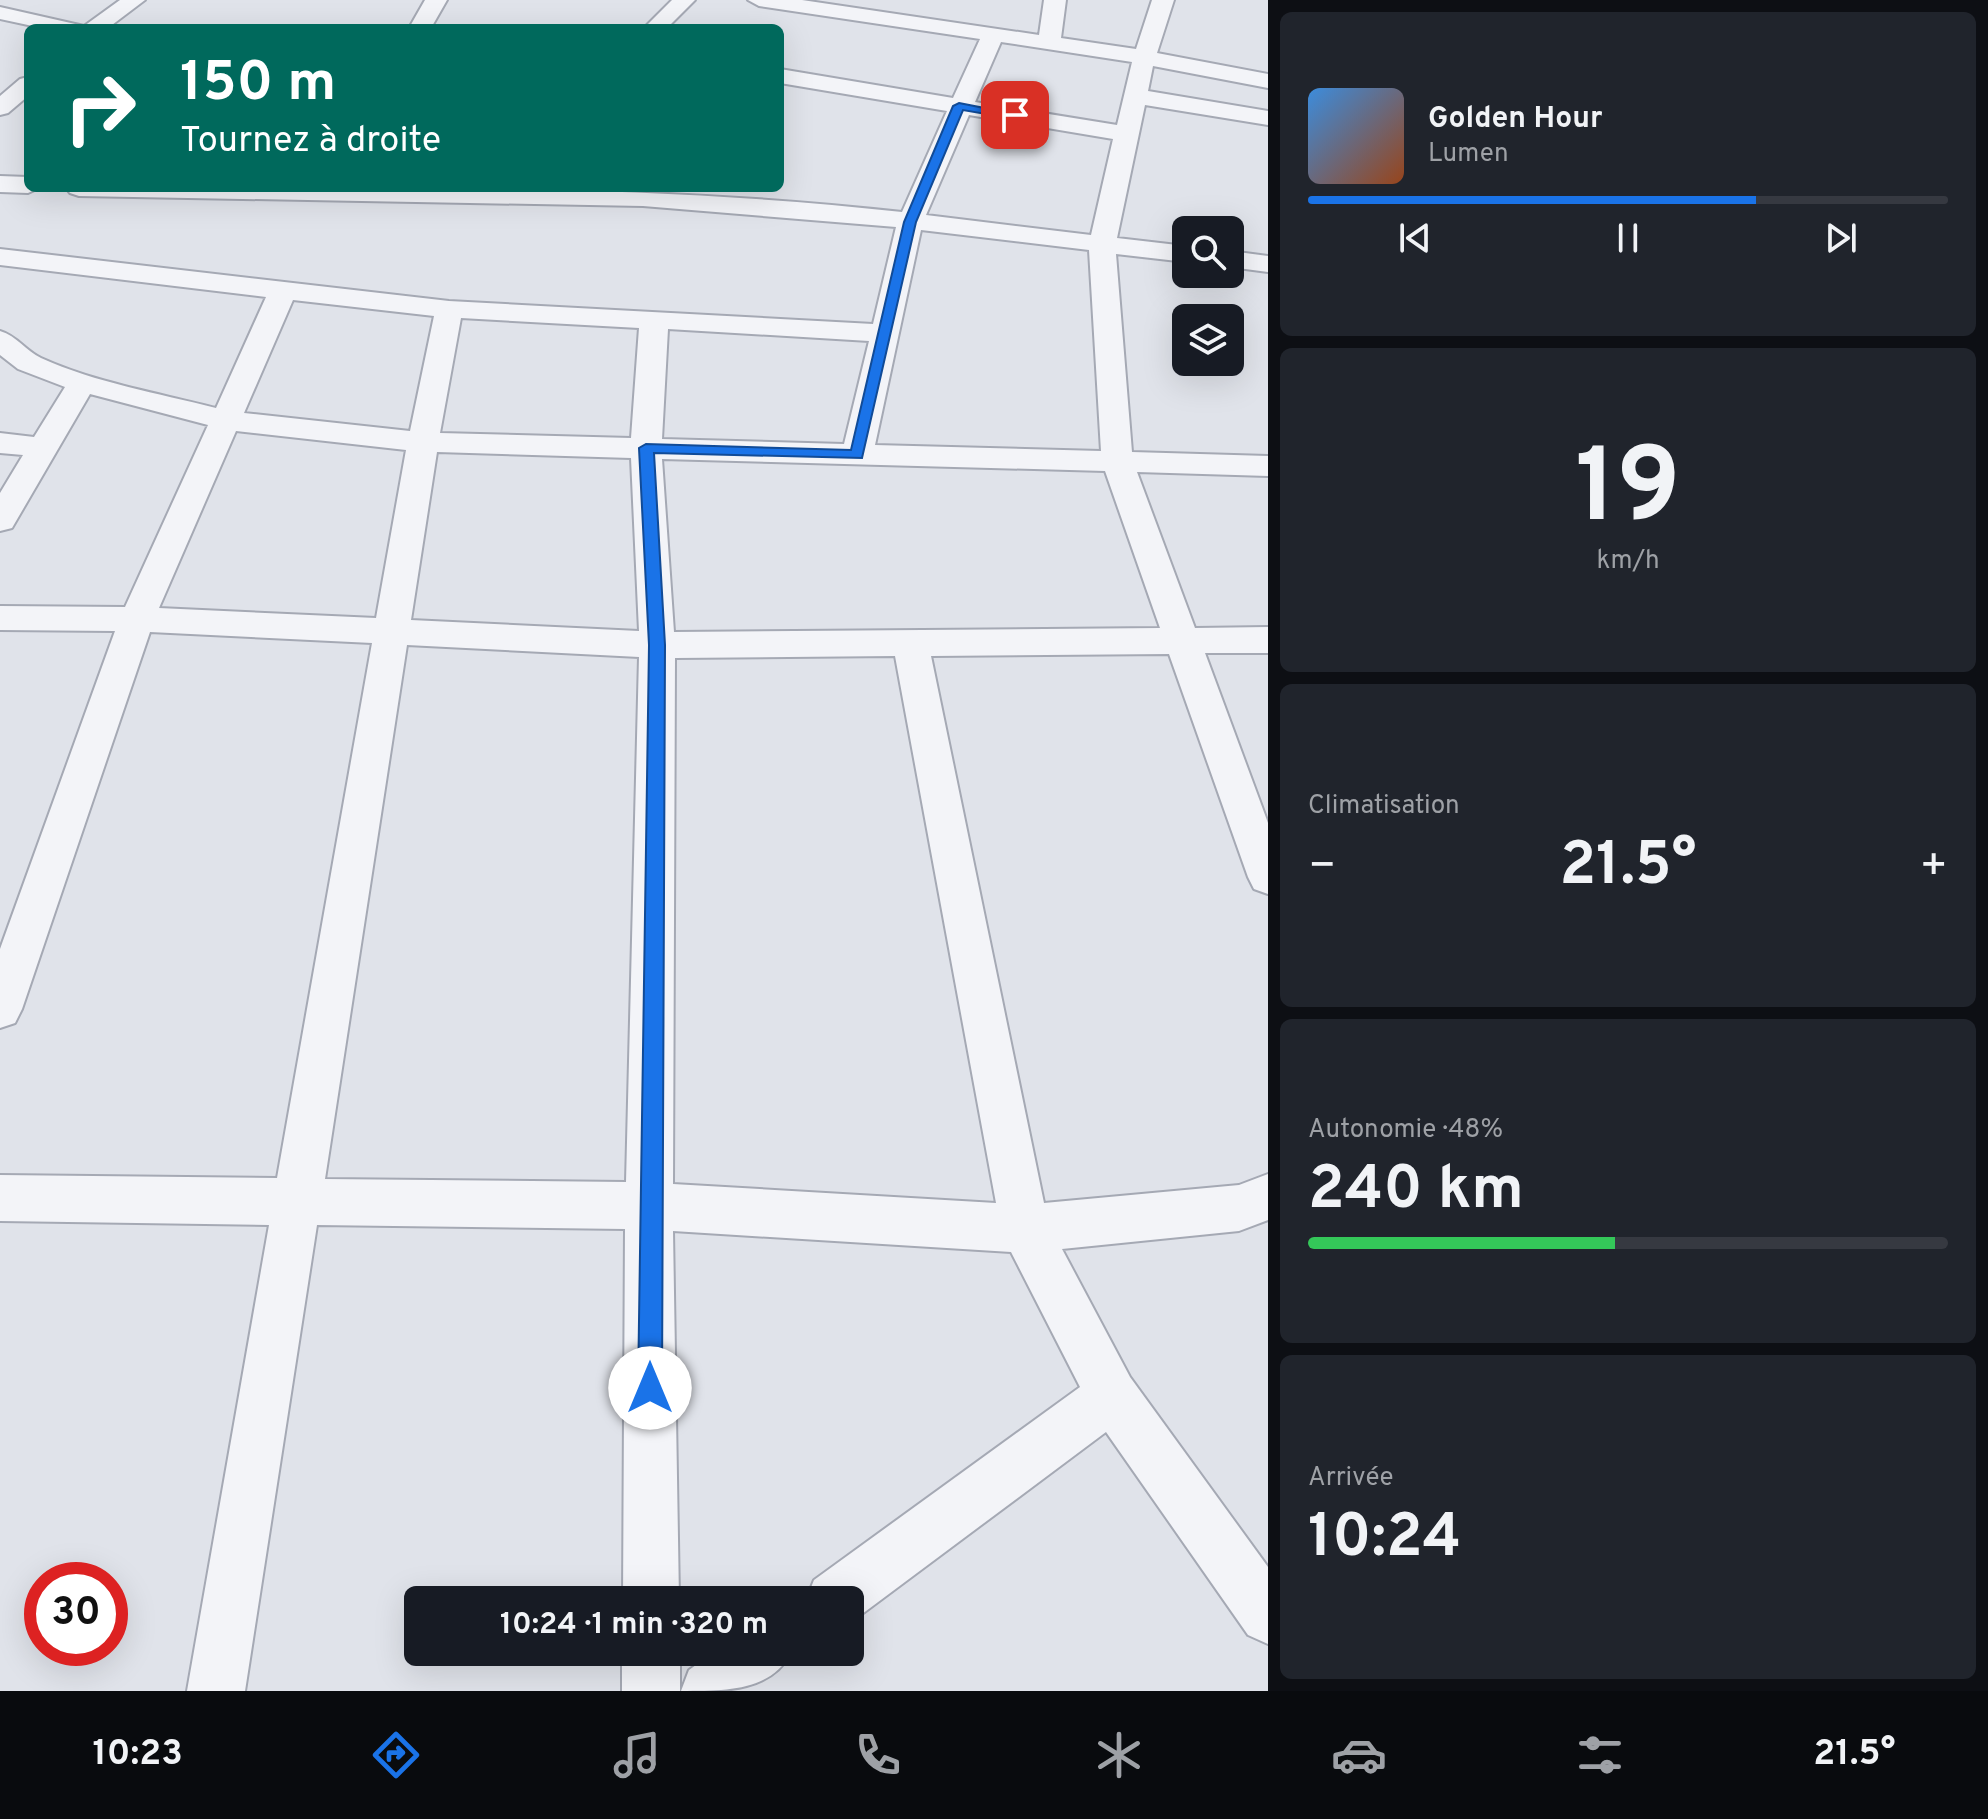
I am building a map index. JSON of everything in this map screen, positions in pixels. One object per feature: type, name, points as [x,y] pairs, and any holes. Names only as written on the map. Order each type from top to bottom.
[{"type":"street","points":[[100,24],[134,0]]},
{"type":"street","points":[[422,24],[436,0]]},
{"type":"street","points":[[659,24],[684,0]]},
{"type":"street","points":[[759,0],[799,3],[1144,57],[1268,81]]},
{"type":"street","points":[[1049,42],[1055,0]]},
{"type":"street","points":[[1163,0],[1144,57],[1102,244],[1117,461],[1268,877]]},
{"type":"street","points":[[0,13],[55,24]]},
{"type":"street","points":[[857,454],[910,222],[993,35]]},
{"type":"street","points":[[784,79],[1126,134]]},
{"type":"street","points":[[0,108],[24,87]]},
{"type":"street","points":[[1135,96],[1268,118]]},
{"type":"street","points":[[0,184],[24,185]]},
{"type":"street","points":[[332,192],[728,196],[910,222],[1172,252]]},
{"type":"street","points":[[0,257],[449,309],[887,333]]},
{"type":"street","points":[[1244,261],[1268,264]]},
{"type":"street","points":[[0,1009],[137,619],[283,291]]},
{"type":"street","points":[[216,1691],[423,442],[449,309]]},
{"type":"street","points":[[651,1586],[649,1206],[657,645],[646,448],[654,320]]},
{"type":"street","points":[[0,340],[28,363],[82,383],[225,420],[423,442],[1268,466]]},
{"type":"street","points":[[0,520],[82,383]]},
{"type":"street","points":[[0,443],[43,448]]},
{"type":"street","points":[[0,618],[137,619],[657,645],[1268,640]]},
{"type":"street","points":[[910,641],[1025,1229],[1112,1395],[1268,1615]]},
{"type":"street","points":[[0,1198],[649,1206],[1025,1229],[1239,1208],[1268,1197]]},
{"type":"street","points":[[853,1586],[1112,1395]]},
{"type":"street","points":[[651,1666],[651,1691]]},
{"type":"street","points":[[710,1691],[744,1666]]},
{"type":"route","points":[[650,1388],[649,1206],[657,645],[646,448],[857,454],[910,222],[959,106],[1015,115]]}]
